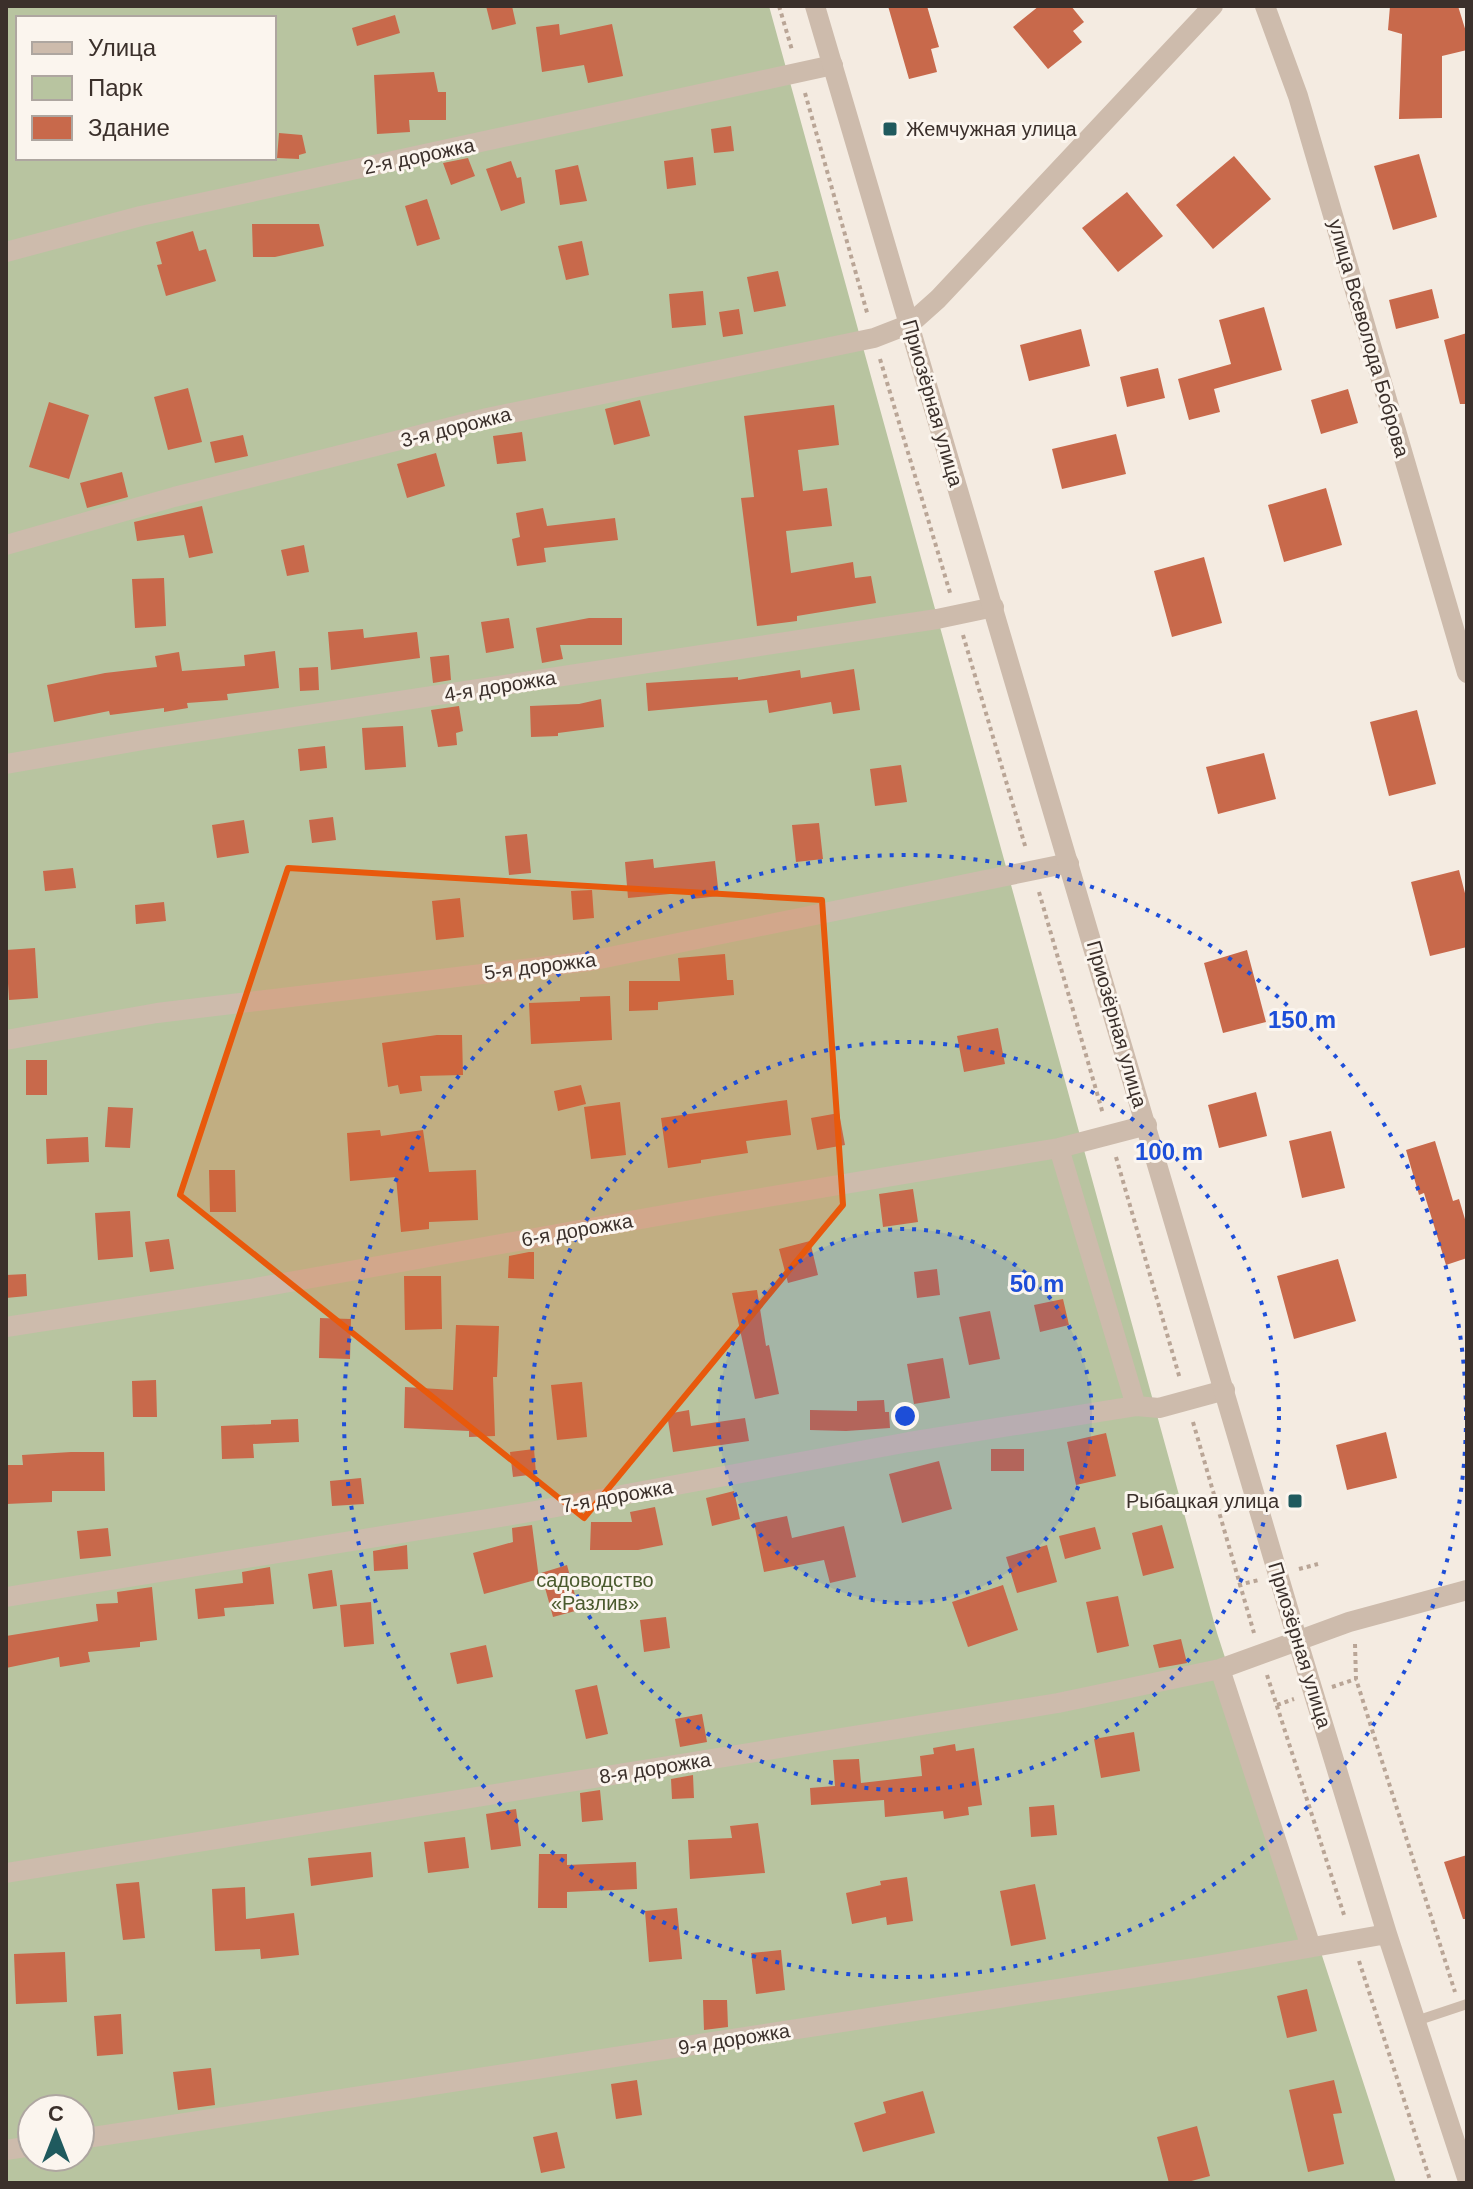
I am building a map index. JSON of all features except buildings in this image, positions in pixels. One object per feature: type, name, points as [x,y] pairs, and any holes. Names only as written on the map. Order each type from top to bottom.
[{"type":"street","name":"Приозёрная улица","points":[[815,6],[1298,1642],[1387,1934],[1467,2178]]},
{"type":"street","points":[[910,324],[961,276],[1213,6]]},
{"type":"street","name":"улица Всеволода Боброва","points":[[1265,6],[1298,96],[1467,673]]},
{"type":"street","name":"2-я дорожка","points":[[6,252],[141,216],[833,65]]},
{"type":"street","name":"3-я дорожка","points":[[6,545],[174,497],[487,418],[874,338],[910,324]]},
{"type":"street","name":"4-я дорожка","points":[[6,764],[994,607]]},
{"type":"street","name":"5-я дорожка","points":[[6,1040],[157,1013],[590,961],[1069,863]]},
{"type":"street","name":"6-я дорожка","points":[[6,1327],[250,1289],[1059,1148],[1147,1125]]},
{"type":"street","points":[[1059,1148],[1136,1406]]},
{"type":"street","name":"7-я дорожка","points":[[6,1597],[524,1513],[909,1442],[1136,1406],[1159,1408],[1225,1390]]},
{"type":"street","points":[[1298,1642],[1349,1622],[1467,1590]]},
{"type":"street","name":"8-я дорожка","points":[[6,1873],[1058,1703],[1220,1669],[1298,1642]]},
{"type":"street","points":[[1220,1669],[1311,1947]]},
{"type":"street","name":"9-я дорожка","points":[[96,2137],[1195,1968],[1387,1934]]},
{"type":"street","points":[[1456,2183],[1467,2178]]},
{"type":"lane","points":[[1416,2021],[1462,2001]]},
{"type":"path","points":[[779,6],[1261,1655],[1431,2183]]},
{"type":"path","points":[[1355,1642],[1356,1679],[1462,2001]]},
{"type":"highlighted area","points":[[288,868],[822,900],[843,1205],[584,1518],[180,1195]]},
{"type":"green space","name":"садоводство «Разлив»","points":[[6,6],[769,6],[1217,1633],[1396,2183],[6,2183]]},
{"type":"place","name":"Жемчужная улица","points":[[890,129]]},
{"type":"place","name":"Рыбацкая улица","points":[[1295,1501]]}]
